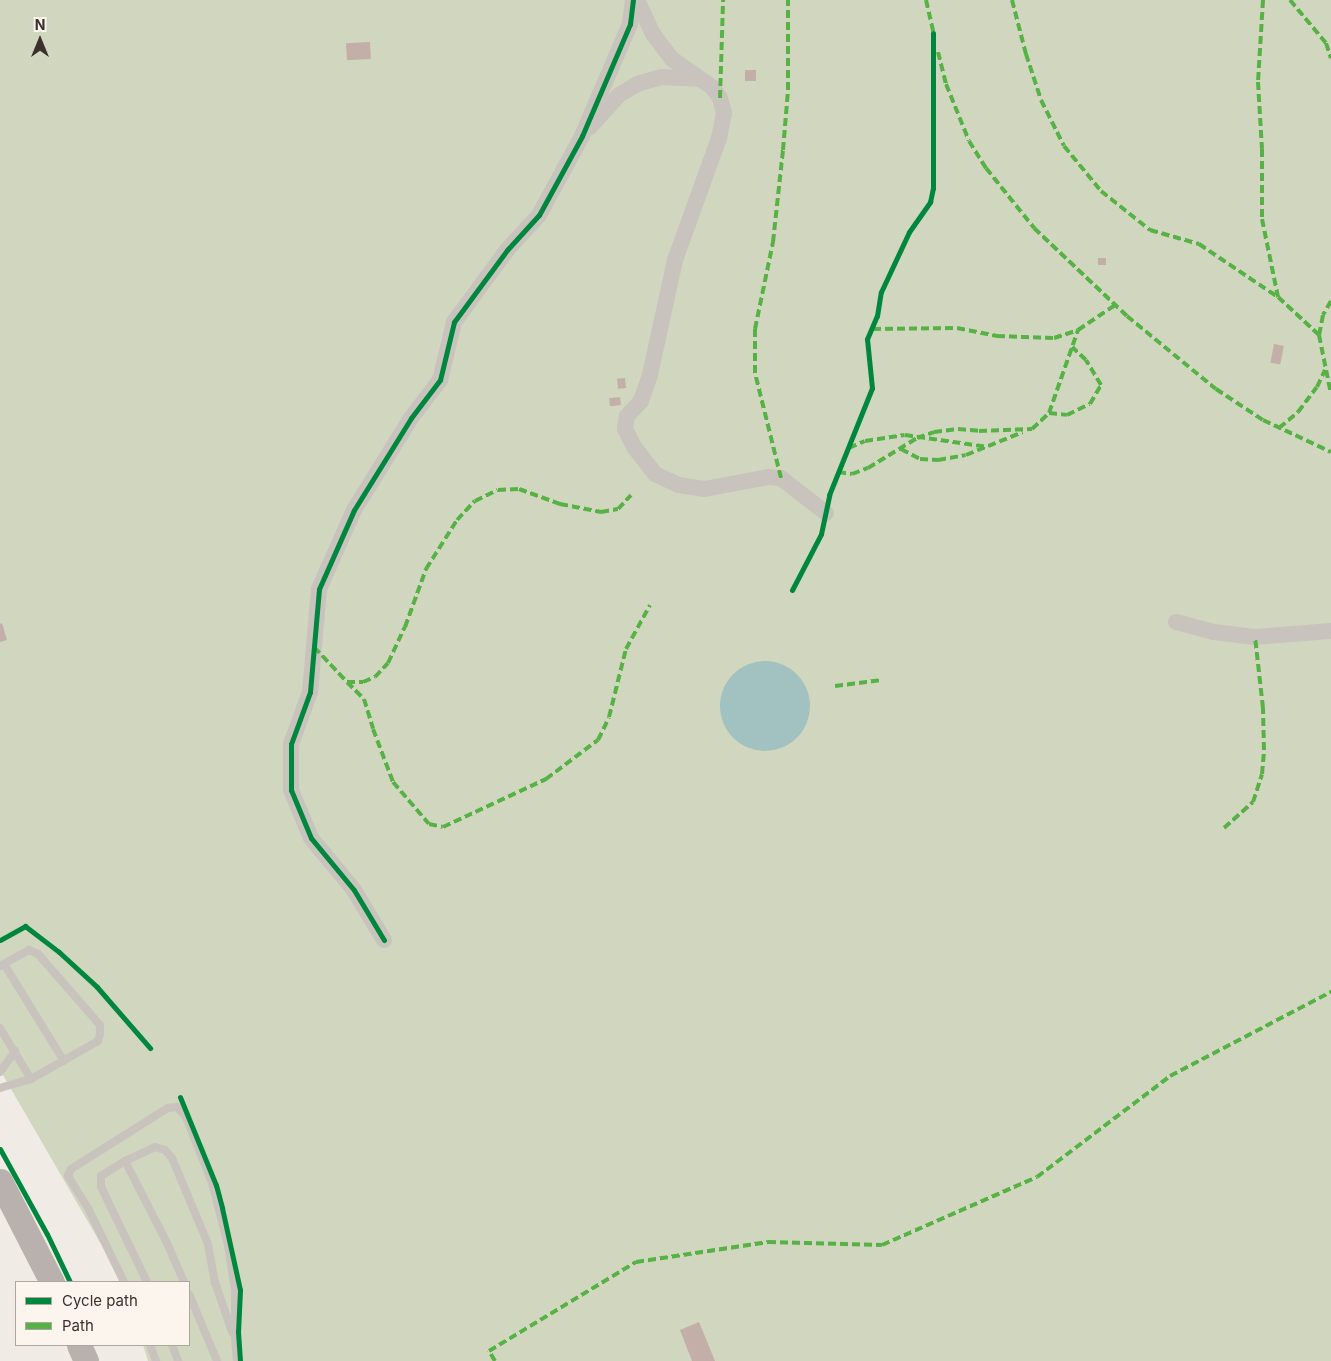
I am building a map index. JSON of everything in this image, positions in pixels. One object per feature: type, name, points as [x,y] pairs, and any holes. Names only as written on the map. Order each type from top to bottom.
[{"type":"main road","points":[[0,1180],[51,1281]]},
{"type":"main road","points":[[79,1346],[86,1361]]},
{"type":"street","points":[[635,0],[653,34],[672,58],[712,88],[720,98],[724,113],[719,138],[675,260],[650,375],[641,401],[627,416],[625,429],[634,447],[655,474],[679,486],[704,489],[769,477],[781,478],[826,513]]},
{"type":"street","points":[[384,940],[354,890],[311,838],[291,790],[291,744],[310,692],[319,589],[354,510],[411,418],[440,380],[454,322],[507,250],[539,215],[582,136],[630,24],[635,0]]},
{"type":"street","points":[[582,136],[619,95],[637,84],[661,76],[699,79]]},
{"type":"street","points":[[1176,622],[1214,632],[1255,637],[1331,631]]},
{"type":"lane","points":[[0,1088],[31,1079],[64,1061],[98,1041],[100,1034],[100,1025],[34,951],[29,950],[2,965],[64,1061]]},
{"type":"lane","points":[[0,1028],[31,1079]]},
{"type":"lane","points":[[0,1072],[15,1051]]},
{"type":"lane","points":[[124,1281],[88,1208],[68,1176],[71,1169],[168,1108],[177,1107],[186,1117],[212,1183],[228,1245],[235,1290],[237,1361]]},
{"type":"lane","points":[[147,1281],[101,1187],[101,1176],[125,1161],[155,1147],[165,1150],[172,1158],[208,1244],[215,1282],[235,1339]]},
{"type":"lane","points":[[125,1161],[167,1243],[184,1281]]},
{"type":"lane","points":[[190,1296],[217,1361]]},
{"type":"lane","points":[[150,1346],[156,1361]]},
{"type":"lane","points":[[172,1346],[178,1361]]},
{"type":"green space","points":[[0,0],[1331,0],[1331,1361],[148,1361],[143,1346],[190,1346],[190,1281],[122,1281],[0,1070]]},
{"type":"water","points":[[765,661],[782,664],[797,674],[807,689],[810,706],[807,723],[797,738],[782,748],[765,751],[748,748],[733,738],[723,723],[720,706],[723,689],[733,674],[748,664]]},
{"type":"building","points":[[370,42],[371,59],[347,60],[346,43]]},
{"type":"building","points":[[745,70],[756,70],[756,81],[745,81]]},
{"type":"building","points":[[1098,258],[1106,258],[1106,265],[1098,265]]},
{"type":"building","points":[[1274,344],[1284,346],[1280,365],[1270,363]]},
{"type":"building","points":[[625,378],[626,388],[618,389],[617,379]]},
{"type":"building","points":[[620,397],[621,405],[610,406],[609,398]]},
{"type":"building","points":[[2,623],[7,640],[0,642],[0,624]]},
{"type":"building","points":[[699,1322],[715,1361],[692,1361],[680,1330]]},
{"type":"marked path","points":[[720,98],[723,0]]},
{"type":"marked path","points":[[781,478],[755,373],[755,329],[773,242],[783,150],[788,90],[788,0]]},
{"type":"marked path","points":[[926,0],[934,35]]},
{"type":"marked path","points":[[1012,0],[1026,54],[1041,100],[1064,146],[1101,191],[1150,230],[1199,244],[1278,297],[1319,335]]},
{"type":"marked path","points":[[1263,0],[1258,82],[1262,149],[1262,219],[1278,297]]},
{"type":"marked path","points":[[1290,0],[1326,43],[1331,58]]},
{"type":"marked path","points":[[938,52],[946,84],[969,141],[986,168],[1034,228],[1127,316],[1216,389],[1263,420],[1331,452]]},
{"type":"marked path","points":[[1331,301],[1323,315],[1319,335],[1331,394]]},
{"type":"marked path","points":[[873,329],[957,328],[997,336],[1054,338],[1078,330],[1115,305]]},
{"type":"marked path","points":[[838,472],[852,474],[868,468],[917,438],[934,432],[958,429],[979,431],[1032,429],[1049,413],[1078,330]]},
{"type":"marked path","points":[[1049,413],[1067,415],[1090,404],[1101,385],[1086,360],[1072,347]]},
{"type":"marked path","points":[[1279,428],[1298,412],[1317,387],[1325,370]]},
{"type":"marked path","points":[[901,449],[920,459],[938,460],[966,455],[1023,432]]},
{"type":"marked path","points":[[849,448],[865,441],[905,435],[988,447]]},
{"type":"marked path","points":[[314,647],[347,682],[363,682],[375,677],[388,663],[405,627],[426,569],[457,520],[475,501],[498,490],[519,489],[560,504],[601,512],[618,509],[631,495]]},
{"type":"marked path","points":[[347,682],[364,699],[393,782],[429,824],[443,827],[546,779],[598,740],[609,717],[626,649],[650,605]]},
{"type":"marked path","points":[[1224,828],[1253,802],[1262,774],[1264,750],[1263,708],[1255,637]]},
{"type":"marked path","points":[[835,686],[882,680]]},
{"type":"marked path","points":[[495,1361],[489,1351],[636,1262],[768,1242],[882,1245],[1037,1177],[1170,1076],[1331,992]]},
{"type":"cycle path","points":[[384,940],[354,890],[311,838],[291,790],[291,744],[310,692],[319,589],[354,510],[411,418],[440,380],[454,322],[507,250],[539,215],[582,136],[630,24],[633,0]]},
{"type":"cycle path","points":[[792,590],[821,534],[829,495],[872,388],[867,339],[877,316],[881,292],[909,232],[930,202],[933,188],[933,33]]},
{"type":"cycle path","points":[[0,940],[25,926],[59,952],[97,987],[150,1048]]},
{"type":"cycle path","points":[[180,1097],[216,1185],[222,1208],[240,1290],[238,1332],[240,1361]]},
{"type":"cycle path","points":[[0,1149],[47,1234],[70,1281]]}]
